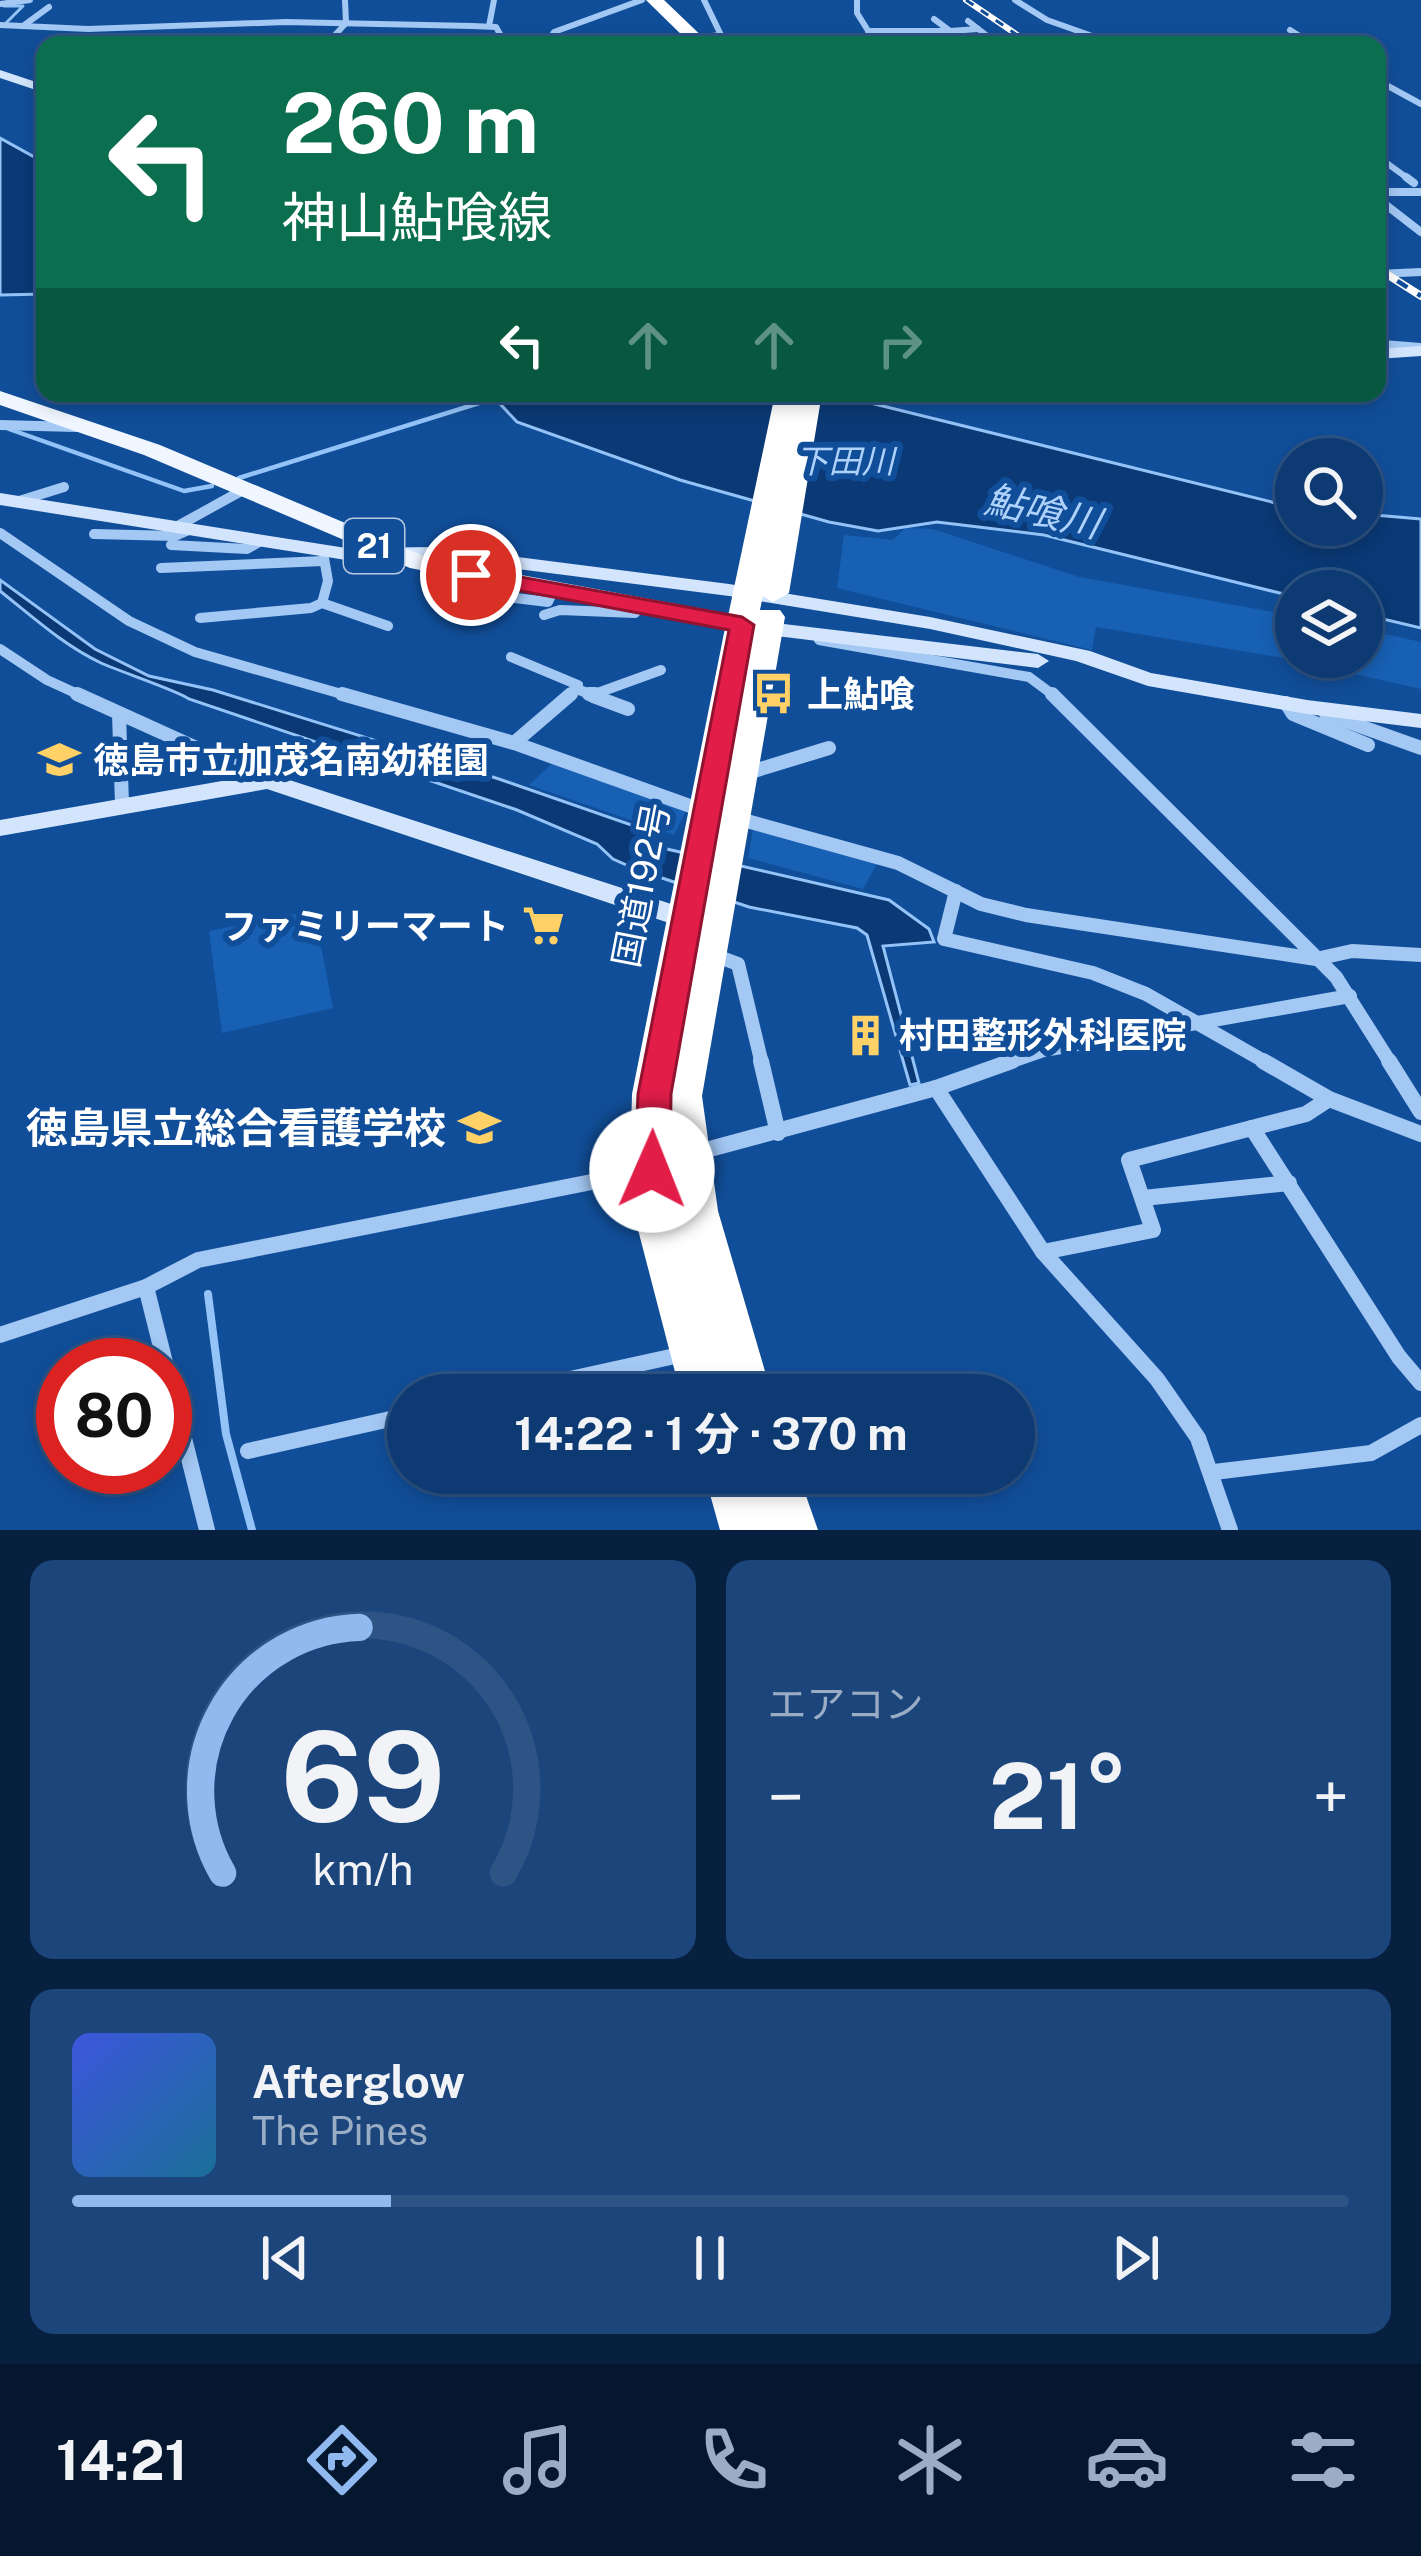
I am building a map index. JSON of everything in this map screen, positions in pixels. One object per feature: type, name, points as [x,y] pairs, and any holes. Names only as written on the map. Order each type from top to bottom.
[{"type":"highway","points":[[654,0],[693,36]]},
{"type":"highway","name":"国道192号","points":[[701,1373],[658,1218],[680,1096],[716,830],[764,623],[789,402]]},
{"type":"highway","name":"国道192号","points":[[716,830],[739,776],[807,402]]},
{"type":"highway","name":"国道192号","points":[[668,1163],[739,1374]]},
{"type":"highway","points":[[737,1494],[748,1530]]},
{"type":"highway","points":[[778,1494],[790,1530]]},
{"type":"main road","name":"21","points":[[2,415],[89,427],[392,554],[471,575],[764,623]]},
{"type":"street","points":[[0,4],[30,0]]},
{"type":"street","points":[[334,36],[346,23],[345,0]]},
{"type":"street","points":[[489,26],[494,0]]},
{"type":"street","points":[[551,36],[642,0]]},
{"type":"street","points":[[704,0],[721,35],[717,36]]},
{"type":"street","points":[[857,0],[857,13],[871,36]]},
{"type":"street","points":[[1015,0],[1047,20],[1090,36]]},
{"type":"street","points":[[23,26],[49,7]]},
{"type":"street","points":[[934,19],[950,32]]},
{"type":"street","points":[[968,21],[987,36]]},
{"type":"street","points":[[0,25],[88,29],[346,23],[489,26],[496,27],[498,36]]},
{"type":"street","points":[[868,31],[978,29]]},
{"type":"street","points":[[1290,30],[1300,36]]},
{"type":"street","points":[[0,74],[36,86]]},
{"type":"street","points":[[1386,85],[1421,104]]},
{"type":"street","points":[[1386,163],[1419,187]]},
{"type":"street","points":[[1386,193],[1419,187]]},
{"type":"street","points":[[1386,203],[1421,232]]},
{"type":"street","points":[[1386,272],[1421,272]]},
{"type":"street","points":[[1386,344],[1421,349]]},
{"type":"street","points":[[1386,353],[1421,349]]},
{"type":"street","points":[[10,500],[64,487]]},
{"type":"street","points":[[94,534],[176,536],[243,490]]},
{"type":"street","points":[[10,500],[264,551],[325,556],[440,553],[637,576],[869,612],[1082,656],[1148,679]]},
{"type":"street","points":[[0,533],[129,621],[195,652],[514,743],[716,830],[898,863],[981,904],[1026,915],[1316,958],[1352,951],[1421,955]]},
{"type":"street","points":[[161,568],[264,551]]},
{"type":"street","points":[[250,571],[264,551]]},
{"type":"street","points":[[322,603],[328,581],[325,556]]},
{"type":"street","points":[[470,606],[491,595],[548,602],[554,589]]},
{"type":"street","points":[[200,618],[311,608],[322,603],[388,626]]},
{"type":"street","points":[[544,615],[560,610],[635,613],[643,604]]},
{"type":"street","points":[[764,623],[1421,721]]},
{"type":"street","points":[[764,623],[888,655],[1029,677],[1054,695],[1350,996],[1421,1112]]},
{"type":"street","points":[[0,649],[47,680],[268,781],[701,920],[738,964],[778,1133]]},
{"type":"street","points":[[511,657],[578,685],[577,689]]},
{"type":"street","points":[[592,695],[661,670]]},
{"type":"street","points":[[514,743],[577,689]]},
{"type":"street","points":[[577,689],[628,709]]},
{"type":"street","points":[[1297,705],[1421,746]]},
{"type":"street","points":[[1297,705],[1293,714],[1368,745]]},
{"type":"street","points":[[119,714],[122,804]]},
{"type":"street","points":[[739,776],[829,748]]},
{"type":"street","points":[[0,828],[268,781]]},
{"type":"street","points":[[956,891],[944,939],[1093,973],[1146,994],[1329,1099],[1421,1134]]},
{"type":"street","points":[[0,1335],[146,1287],[198,1260],[668,1163],[936,1088],[1044,1050],[1350,996]]},
{"type":"street","points":[[936,1088],[1043,1252],[1156,1378],[1198,1438],[1214,1472],[1230,1530]]},
{"type":"street","points":[[1043,1252],[1153,1230],[1130,1160],[1306,1114],[1329,1099]]},
{"type":"street","points":[[1252,1128],[1399,1357],[1421,1383]]},
{"type":"street","points":[[1143,1198],[1289,1183]]},
{"type":"street","points":[[146,1287],[207,1530]]},
{"type":"street","points":[[248,1451],[387,1420]]},
{"type":"street","points":[[1214,1472],[1371,1453],[1421,1425]]},
{"type":"shaded area","points":[[905,528],[933,529],[1079,577],[1275,612],[1275,657],[1096,627],[1092,650],[837,588],[844,535],[893,540]]},
{"type":"shaded area","points":[[1383,634],[1421,642],[1421,689],[1372,678],[1383,678]]},
{"type":"shaded area","points":[[553,763],[686,811],[674,835],[529,785]]},
{"type":"shaded area","points":[[754,824],[878,862],[863,889],[748,858]]},
{"type":"shaded area","points":[[314,910],[333,1008],[222,1033],[209,931]]},
{"type":"water","points":[[0,138],[36,158],[36,294],[0,295]]},
{"type":"water","name":"下田川","points":[[498,402],[866,402],[1275,503],[1275,546],[1383,546],[1383,516],[1421,519],[1421,628],[1383,619],[1383,570],[1275,570],[1275,592],[1044,535],[937,522],[878,531],[829,522],[680,480],[517,422]]},
{"type":"water","points":[[0,580],[95,649],[149,676],[213,690],[499,779],[643,829],[667,849],[889,900],[929,929],[934,942],[883,946],[919,1083],[910,1085],[867,935],[857,928],[749,907],[638,870],[613,859],[597,844],[517,810],[189,699],[74,648],[0,591]]},
{"type":"waterway","points":[[4,6],[23,6],[6,23]]},
{"type":"waterway","points":[[239,478],[482,402]]},
{"type":"waterway","points":[[9,429],[184,491],[212,486]]},
{"type":"waterway","points":[[208,1294],[226,1434],[252,1530]]},
{"type":"railway","points":[[966,0],[1019,36]]},
{"type":"railway","points":[[1386,274],[1421,296]]},
{"type":"place","name":"上鮎喰","points":[[773,694]]},
{"type":"place","name":"徳島市立加茂名南幼稚園","points":[[59,760]]},
{"type":"place","name":"ファミリーマート","points":[[543,926]]},
{"type":"place","name":"村田整形外科医院","points":[[865,1035]]},
{"type":"place","name":"徳島県立総合看護学校","points":[[480,1128]]},
{"type":"route","points":[[471,575],[742,625],[654,1094],[652,1170]]},
{"type":"water label","name":"鮎喰川","points":[[1043,511]]}]
